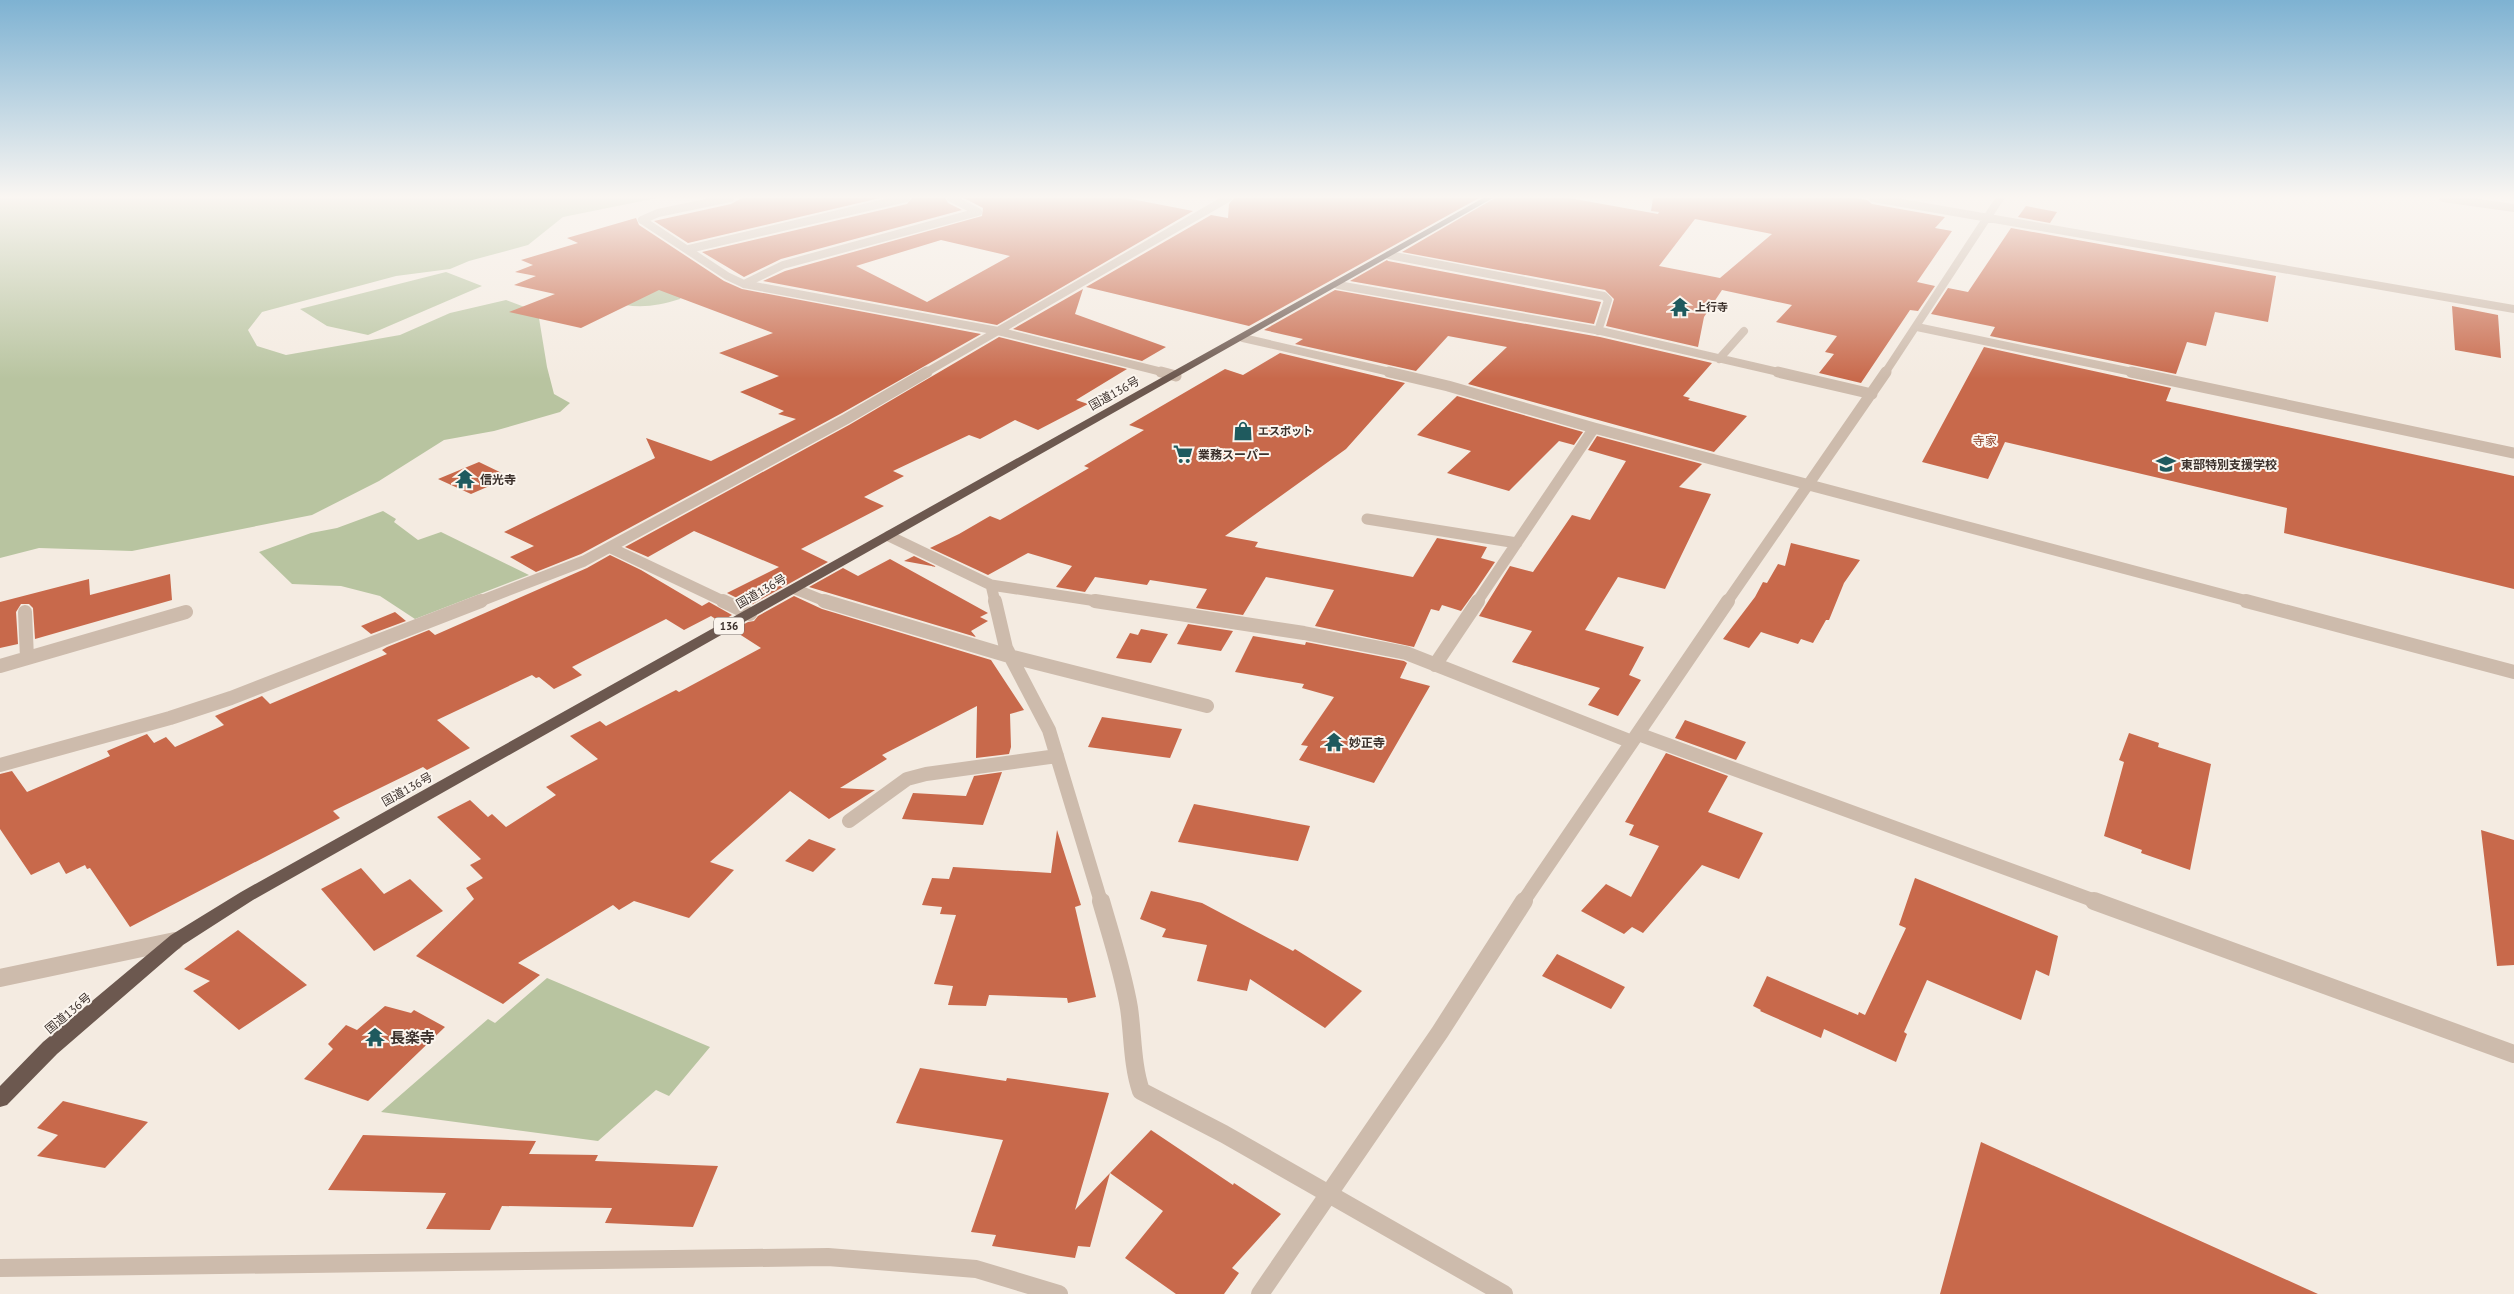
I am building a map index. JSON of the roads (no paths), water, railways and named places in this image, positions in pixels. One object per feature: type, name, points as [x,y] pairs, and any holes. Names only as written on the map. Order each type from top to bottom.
[{"type":"highway","name":"国道136号","points":[[0,1099],[50,1048],[177,940],[247,896],[1384,258]]},
{"type":"street","points":[[703,258],[728,276],[744,284],[998,331],[1176,376]]},
{"type":"street","points":[[744,284],[783,265],[807,258]]},
{"type":"street","points":[[0,765],[160,721],[231,698],[541,579],[611,548],[846,419],[1124,258]]},
{"type":"street","points":[[1401,258],[1604,296],[1608,300],[1598,331]]},
{"type":"street","points":[[1260,1294],[1440,1032],[1543,871],[1808,484],[1872,394],[1962,258]]},
{"type":"street","points":[[2221,258],[2514,309]]},
{"type":"street","points":[[1338,284],[1598,331],[1872,394]]},
{"type":"street","points":[[1917,327],[2514,453]]},
{"type":"street","points":[[1719,359],[1744,331]]},
{"type":"street","points":[[1243,338],[1448,386],[1594,428],[2514,672]]},
{"type":"street","points":[[1434,665],[1594,428]]},
{"type":"street","points":[[1367,519],[1517,543]]},
{"type":"street","points":[[888,536],[991,585],[1304,634],[1406,653],[1434,665],[1635,738],[2514,1054]]},
{"type":"street","points":[[611,548],[750,614]]},
{"type":"street","points":[[991,585],[1010,656],[1038,707],[1058,756],[1126,991],[1134,1039],[1136,1076],[1142,1091],[1173,1109],[1224,1134],[1329,1196],[1504,1294]]},
{"type":"street","points":[[795,589],[828,603],[1010,656],[1207,706]]},
{"type":"street","points":[[25,612],[27,658]]},
{"type":"street","points":[[0,666],[186,612]]},
{"type":"street","points":[[849,821],[907,779],[926,774],[1058,756]]},
{"type":"street","points":[[0,978],[177,940]]},
{"type":"street","points":[[0,1268],[828,1257],[976,1269],[1059,1294]]},
{"type":"place","name":"上行寺","points":[[1680,307]]},
{"type":"place","name":"エスポット","points":[[1243,431]]},
{"type":"place","name":"業務スーパー","points":[[1183,454]]},
{"type":"place","name":"東部特別支援学校","points":[[2166,464]]},
{"type":"place","name":"信光寺","points":[[465,479]]},
{"type":"place","name":"妙正寺","points":[[1334,742]]},
{"type":"place","name":"長楽寺","points":[[375,1037]]},
{"type":"district","name":"寺家","points":[[1985,440]]}]
